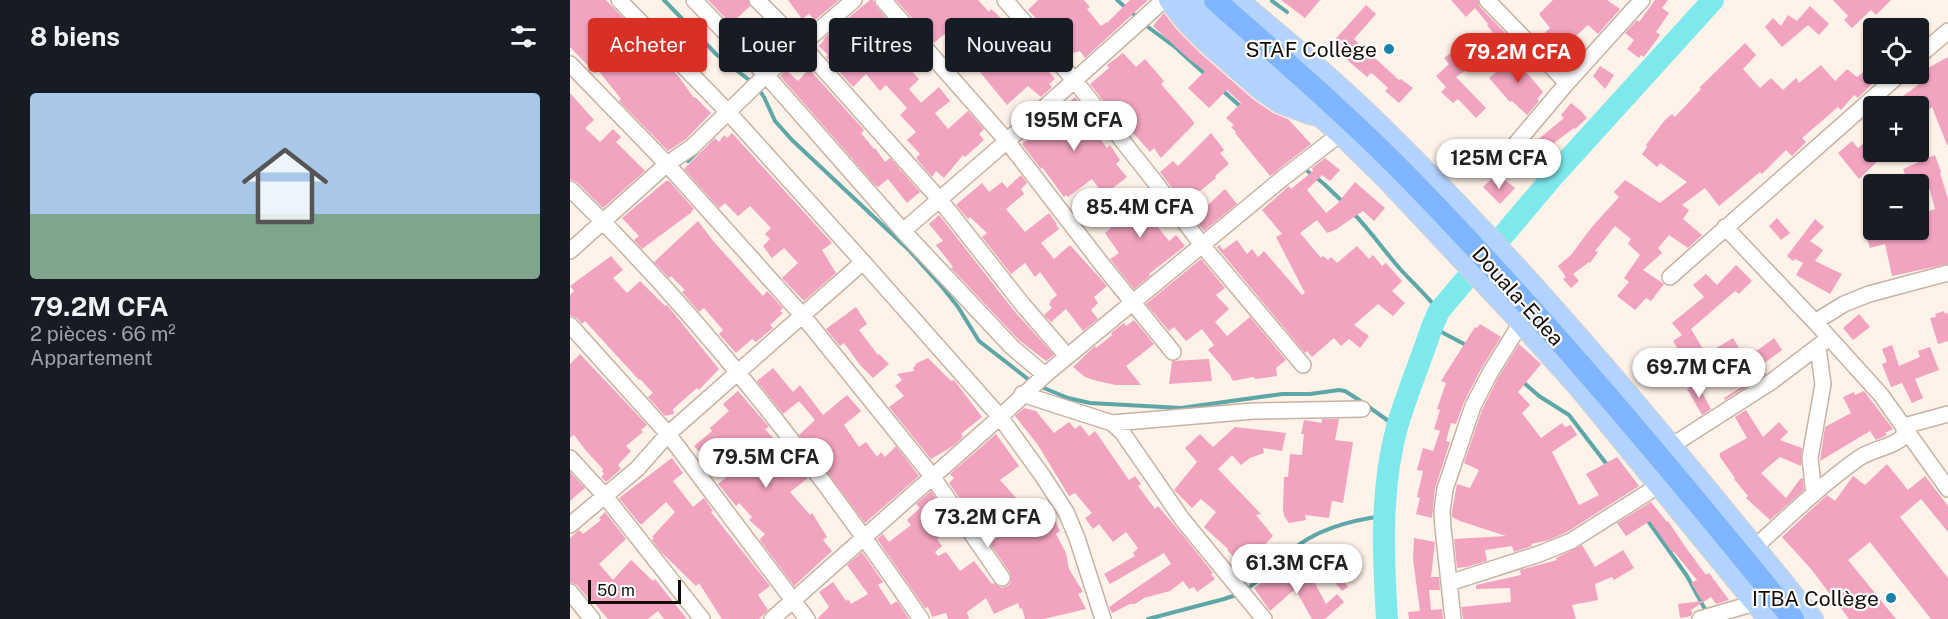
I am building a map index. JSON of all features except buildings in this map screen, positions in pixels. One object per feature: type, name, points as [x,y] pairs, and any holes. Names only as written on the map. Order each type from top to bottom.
[{"type":"highway","name":"Douala-Edea","points":[[1215,0],[1360,130],[1449,221],[1521,304],[1634,425],[1793,619]]},
{"type":"main road","points":[[1169,0],[1186,22],[1208,44],[1261,90],[1280,103],[1334,128]]},
{"type":"main road","points":[[1188,0],[1334,128],[1386,179],[1449,221]]},
{"type":"main road","points":[[1238,0],[1323,72],[1377,122],[1449,221]]},
{"type":"main road","points":[[1521,304],[1639,407],[1813,619]]},
{"type":"main road","points":[[1521,304],[1579,388],[1768,619]]},
{"type":"street","points":[[619,0],[728,112],[1000,417],[1066,512],[1077,538],[1103,619]]},
{"type":"street","points":[[694,0],[765,75],[903,231],[1012,347],[1045,375]]},
{"type":"street","points":[[757,0],[775,18]]},
{"type":"street","points":[[817,31],[854,0]]},
{"type":"street","points":[[882,0],[1007,141],[1173,352]]},
{"type":"street","points":[[1005,0],[1075,81],[1202,245],[1303,365]]},
{"type":"street","points":[[903,231],[1164,0]]},
{"type":"street","points":[[1487,0],[1567,82]]},
{"type":"street","points":[[1512,147],[1636,2]]},
{"type":"street","points":[[1929,47],[1948,31]]},
{"type":"street","points":[[817,62],[940,200],[1023,305],[1067,356]]},
{"type":"street","points":[[570,64],[667,164],[803,316],[932,476],[1002,578]]},
{"type":"street","points":[[570,251],[667,164],[692,147],[768,72]]},
{"type":"street","points":[[1670,277],[1889,84]]},
{"type":"street","points":[[772,619],[1000,417],[1022,394],[1202,245],[1334,128]]},
{"type":"street","points":[[570,189],[604,222],[739,372],[865,537],[921,619]]},
{"type":"street","points":[[1725,227],[1815,322],[1823,343],[1823,384],[1810,458],[1814,494]]},
{"type":"street","points":[[570,525],[637,469],[668,434],[863,262]]},
{"type":"street","points":[[1815,322],[1844,304],[1869,294],[1948,273]]},
{"type":"street","points":[[1453,619],[1443,528],[1442,511],[1445,489],[1473,406],[1521,304]]},
{"type":"street","points":[[570,325],[668,434],[807,619]]},
{"type":"street","points":[[1671,446],[1772,382],[1823,343]]},
{"type":"street","points":[[1823,343],[1881,395],[1948,489]]},
{"type":"street","points":[[1022,394],[1112,423],[1254,411],[1362,409]]},
{"type":"street","points":[[1904,426],[1948,414]]},
{"type":"street","points":[[1112,423],[1122,432],[1182,519],[1264,619]]},
{"type":"street","points":[[1754,548],[1831,477],[1865,453],[1899,441],[1904,436],[1904,426]]},
{"type":"street","points":[[570,458],[605,496],[702,619]]},
{"type":"street","points":[[1449,583],[1539,554],[1571,541],[1658,486]]},
{"type":"street","points":[[570,592],[592,619]]},
{"type":"street","points":[[1700,619],[1755,603]]},
{"type":"waterway","points":[[664,0],[717,55],[753,83]]},
{"type":"waterway","points":[[1117,0],[1139,19]]},
{"type":"waterway","points":[[1387,619],[1384,523],[1392,451],[1405,402],[1439,311],[1556,173],[1713,0]]},
{"type":"waterway","points":[[1272,1],[1287,12]]},
{"type":"waterway","points":[[1144,24],[1175,47],[1206,75]]},
{"type":"waterway","points":[[758,88],[775,121],[792,140],[909,250],[958,307],[979,341],[1033,383]]},
{"type":"waterway","points":[[1222,90],[1241,107]]},
{"type":"waterway","points":[[688,161],[698,151]]},
{"type":"waterway","points":[[1302,167],[1344,203]]},
{"type":"waterway","points":[[1353,213],[1439,311]]},
{"type":"waterway","points":[[1432,327],[1466,345]]},
{"type":"waterway","points":[[1523,382],[1539,396],[1569,415],[1608,466]]},
{"type":"waterway","points":[[1039,386],[1068,398],[1090,403],[1181,408],[1282,394],[1310,394],[1339,390],[1345,391],[1397,427]]},
{"type":"waterway","points":[[1246,590],[1292,550],[1312,536],[1347,523],[1383,516]]},
{"type":"waterway","points":[[1646,518],[1687,576],[1707,613]]},
{"type":"waterway","points":[[1148,619],[1239,594]]},
{"type":"place","name":"STAF Collège","points":[[1389,49]]},
{"type":"place","name":"ITBA Collège","points":[[1891,598]]}]
